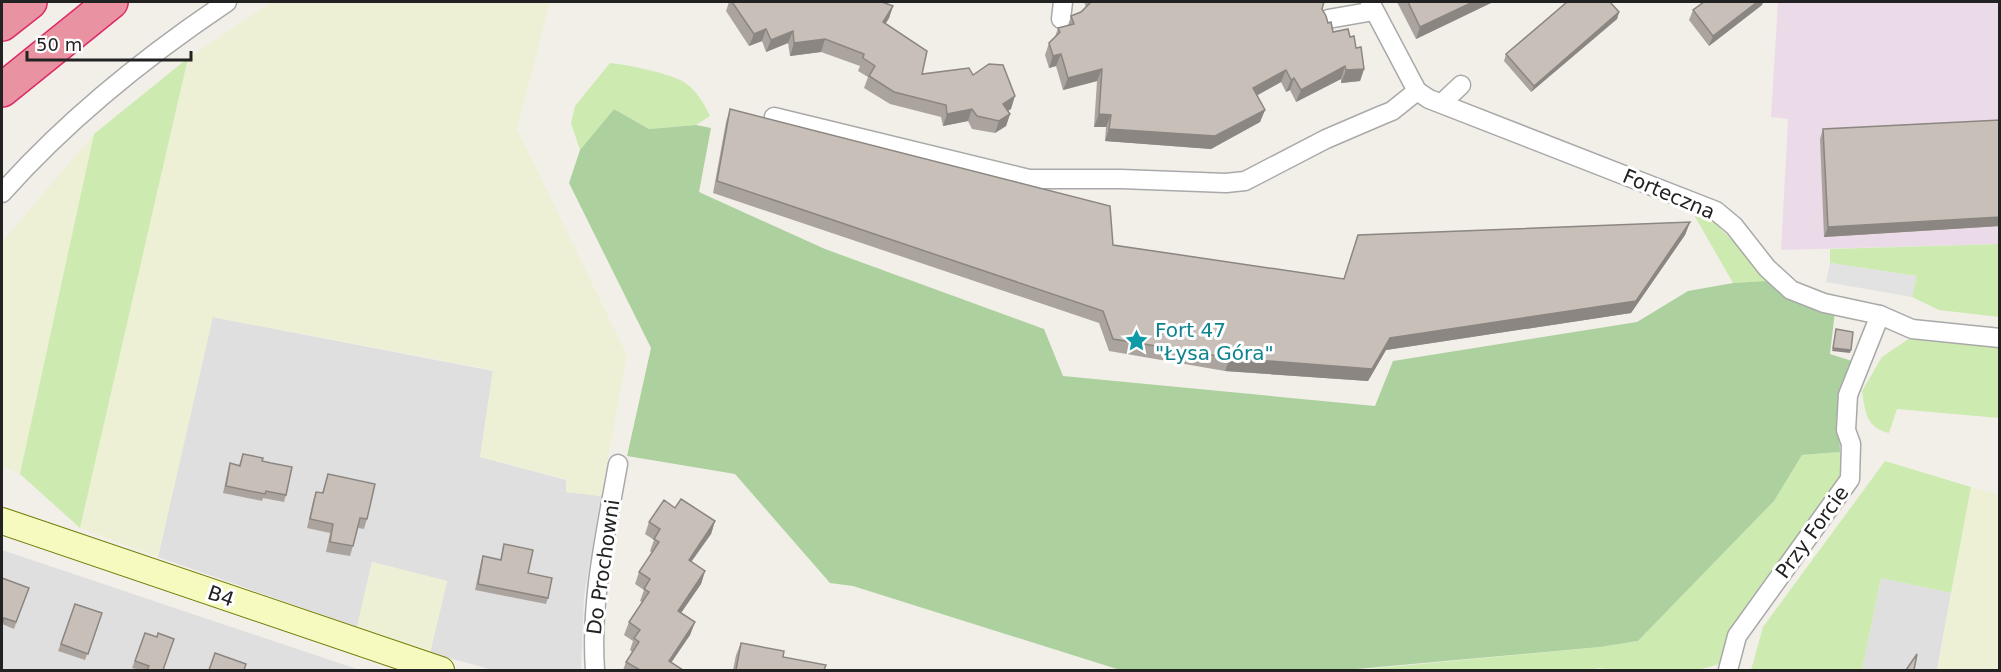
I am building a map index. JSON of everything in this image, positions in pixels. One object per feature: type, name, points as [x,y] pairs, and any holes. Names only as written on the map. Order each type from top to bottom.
[{"type":"highway","points":[[2,24],[30,2]]},
{"type":"highway","points":[[2,90],[111,2]]},
{"type":"street","points":[[2,193],[29,163],[79,115],[143,62],[227,2]]},
{"type":"street","points":[[774,117],[1029,179],[1121,179],[1226,183],[1245,180],[1326,139],[1392,111],[1417,92],[1372,6],[1328,19]]},
{"type":"street","points":[[1442,103],[1461,85]]},
{"type":"street","name":"Forteczna","points":[[1417,92],[1428,99],[1716,211],[1734,226],[1767,268],[1791,290],[1824,303],[1880,315],[1912,329],[2000,338]]},
{"type":"street","name":"Przy Forcie","points":[[1728,670],[1737,636],[1850,479],[1851,444],[1846,430],[1848,395],[1880,315]]},
{"type":"street","name":"Do Prochowni","points":[[595,670],[593,638],[602,556],[618,464]]},
{"type":"street","name":"B4","points":[[2,521],[441,670]]},
{"type":"shaded area","points":[[1778,2],[1999,2],[1999,244],[1781,250],[1788,119],[1771,117]]},
{"type":"shaded area","points":[[1830,263],[1917,276],[1912,297],[1826,282]]},
{"type":"shaded area","points":[[212,317],[493,371],[480,457],[566,480],[566,492],[601,496],[584,597],[581,670],[493,670],[430,653],[447,581],[372,562],[357,627],[158,557]]},
{"type":"shaded area","points":[[2,550],[360,670],[2,670]]},
{"type":"shaded area","points":[[1881,578],[1951,593],[1937,670],[1862,670]]},
{"type":"green space","points":[[272,2],[550,2],[517,129],[627,355],[601,496],[566,492],[566,479],[480,457],[493,370],[213,317],[158,557],[80,528],[188,58]]},
{"type":"green space","points":[[188,58],[80,528],[20,474],[94,134]]},
{"type":"green space","points":[[610,63],[648,70],[684,82],[699,97],[710,116],[696,125],[649,129],[614,109],[580,150],[571,123],[575,106]]},
{"type":"green space","points":[[614,109],[649,129],[696,125],[711,128],[699,192],[825,249],[1044,329],[1063,376],[1375,406],[1393,361],[1637,322],[1688,291],[1733,283],[1766,281],[1796,302],[1835,311],[1830,354],[1852,361],[1838,396],[1840,452],[1802,455],[1774,501],[1638,641],[1600,647],[1346,670],[1120,670],[853,586],[830,583],[735,474],[627,456],[651,348],[569,183],[580,150]]},
{"type":"green space","points":[[94,134],[20,474],[2,466],[2,242]]},
{"type":"green space","points":[[1693,213],[1715,223],[1740,248],[1766,281],[1733,283]]},
{"type":"green space","points":[[1999,244],[1999,317],[1939,310],[1912,297],[1916,276],[1830,263],[1830,249]]},
{"type":"green space","points":[[1910,338],[1999,348],[1999,418],[1897,409],[1889,433],[1881,431],[1871,423],[1866,412],[1862,391],[1882,357]]},
{"type":"green space","points":[[1840,452],[1844,472],[1723,663],[1698,670],[1597,668],[1596,670],[1357,670],[1600,647],[1638,641],[1774,501],[1802,455]]},
{"type":"green space","points":[[1885,461],[1971,487],[1951,593],[1881,578],[1862,670],[1751,670],[1763,627]]},
{"type":"green space","points":[[1971,487],[1999,495],[1999,670],[1937,670]]},
{"type":"green space","points":[[372,562],[447,581],[430,653],[357,627]]},
{"type":"building","points":[[732,2],[882,2],[893,6],[883,22],[927,51],[922,74],[969,68],[973,75],[989,64],[1003,65],[1015,96],[1003,104],[1010,114],[999,121],[977,116],[972,109],[947,114],[946,105],[894,92],[869,76],[875,66],[863,58],[864,54],[825,39],[794,43],[793,31],[771,40],[766,29],[754,34]]},
{"type":"building","points":[[1091,2],[1324,2],[1322,9],[1328,23],[1331,22],[1333,32],[1348,29],[1350,37],[1354,36],[1356,48],[1361,47],[1364,69],[1346,70],[1345,66],[1301,90],[1294,78],[1291,80],[1286,70],[1253,88],[1265,110],[1215,136],[1109,129],[1111,115],[1099,114],[1102,69],[1068,78],[1061,54],[1053,56],[1049,43],[1060,32],[1058,28],[1074,24],[1071,16],[1081,12]]},
{"type":"building","points":[[1408,2],[1473,2],[1420,27]]},
{"type":"building","points":[[1567,2],[1610,2],[1619,12],[1534,86],[1506,54]]},
{"type":"building","points":[[1704,2],[1757,2],[1713,36],[1693,10]]},
{"type":"building","points":[[730,109],[1110,206],[1113,245],[1344,279],[1358,235],[1690,222],[1636,301],[1390,338],[1372,369],[1230,358],[1113,339],[1103,311],[717,181]]},
{"type":"building","points":[[2000,120],[2000,217],[1828,227],[1823,129]]},
{"type":"building","points":[[1836,329],[1853,332],[1851,350],[1833,348]]},
{"type":"building","points":[[243,454],[263,458],[262,461],[292,467],[286,495],[266,491],[265,494],[226,486],[230,463],[240,466]]},
{"type":"building","points":[[328,474],[375,484],[367,519],[360,518],[353,546],[330,542],[333,524],[310,519],[316,492],[323,493]]},
{"type":"building","points":[[681,499],[715,521],[689,560],[705,571],[678,611],[695,622],[669,661],[683,670],[640,670],[626,662],[639,642],[634,638],[640,630],[629,622],[649,592],[644,589],[650,579],[639,572],[659,542],[654,539],[660,529],[649,522],[664,500],[675,508]]},
{"type":"building","points":[[504,544],[533,550],[528,573],[552,578],[548,598],[478,584],[483,556],[501,560]]},
{"type":"building","points":[[2,578],[29,588],[16,622],[4,618],[2,623]]},
{"type":"building","points":[[75,604],[102,613],[88,654],[61,644]]},
{"type":"building","points":[[145,633],[157,637],[158,633],[174,639],[163,670],[147,670],[149,666],[135,661]]},
{"type":"building","points":[[741,643],[784,651],[783,657],[826,665],[824,670],[736,670]]},
{"type":"building","points":[[215,653],[246,664],[244,670],[209,670]]},
{"type":"building","points":[[1917,654],[1914,670],[1906,670]]},
{"type":"place","name":"Fort 47 \"Łysa Góra\"","points":[[1137,341]]}]
